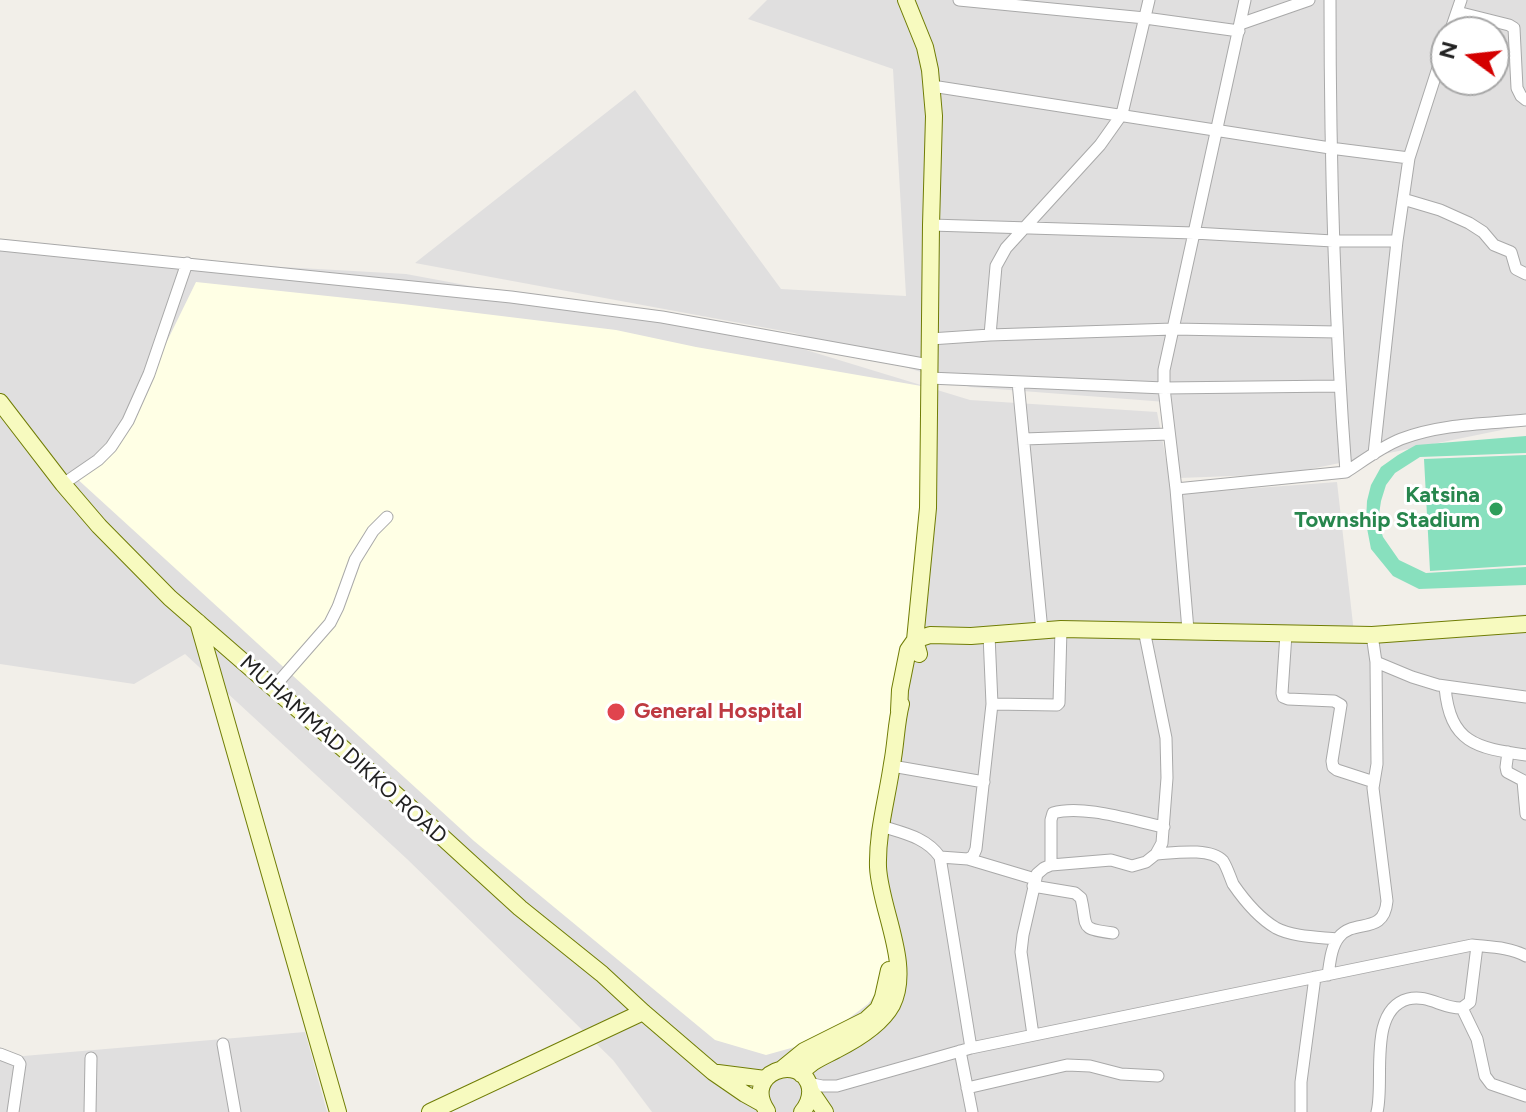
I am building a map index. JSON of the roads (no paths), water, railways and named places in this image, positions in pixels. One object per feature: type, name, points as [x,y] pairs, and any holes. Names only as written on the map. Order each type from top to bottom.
[{"type":"street","points":[[802,1112],[807,1107],[804,1069],[884,1018],[892,1004],[899,977],[878,870],[881,826],[899,711],[917,647],[928,508],[934,116],[925,47],[906,0]]},
{"type":"street","points":[[959,0],[1240,27],[1309,0]]},
{"type":"street","points":[[990,335],[996,266],[1006,248],[1100,145],[1122,114],[1149,0]]},
{"type":"street","points":[[1188,630],[1164,370],[1245,0]]},
{"type":"street","points":[[1330,0],[1333,241],[1346,472]]},
{"type":"street","points":[[1459,6],[1514,28],[1517,88],[1526,100]]},
{"type":"street","points":[[932,86],[1409,158]]},
{"type":"street","points":[[1374,454],[1409,158],[1430,89]]},
{"type":"street","points":[[1403,199],[1469,223],[1483,232],[1494,245],[1511,252],[1516,269],[1526,274]]},
{"type":"street","points":[[931,225],[1397,241]]},
{"type":"street","points":[[0,245],[511,297],[662,317],[929,371],[1018,382],[1164,388],[1339,386]]},
{"type":"street","points":[[63,484],[98,460],[128,421],[149,374],[187,263]]},
{"type":"street","points":[[930,339],[1173,329],[1337,332]]},
{"type":"street","points":[[1018,382],[1042,631]]},
{"type":"street","name":"MUHAMMAD DIKKO ROAD","points":[[0,402],[63,484],[170,598],[520,908],[602,974],[713,1072],[766,1108]]},
{"type":"street","points":[[1176,489],[1346,472],[1400,439],[1440,428],[1526,420]]},
{"type":"street","points":[[1024,439],[1169,434]]},
{"type":"street","points":[[274,687],[330,623],[355,560],[373,531],[387,517]]},
{"type":"street","points":[[198,622],[338,1112]]},
{"type":"street","points":[[917,647],[930,647],[971,636],[1061,629],[1372,635],[1526,624]]},
{"type":"street","points":[[992,704],[1059,703],[1061,629]]},
{"type":"street","points":[[1033,1035],[1021,952],[1037,874],[1051,865],[1111,860],[1132,866],[1146,862],[1156,854],[1162,843],[1167,778],[1166,738],[1144,630]]},
{"type":"street","points":[[1286,634],[1283,697],[1334,701],[1341,705],[1333,767],[1374,782]]},
{"type":"street","points":[[968,859],[976,849],[992,704],[989,635]]},
{"type":"street","points":[[1328,975],[1337,939],[1343,933],[1380,920],[1386,913],[1374,796],[1377,764],[1376,662],[1372,635]]},
{"type":"street","points":[[1376,662],[1445,687],[1526,697]]},
{"type":"street","points":[[1445,687],[1450,716],[1460,734],[1494,751],[1526,755]]},
{"type":"street","points":[[1508,752],[1506,770],[1524,782],[1526,814]]},
{"type":"street","points":[[892,766],[984,782]]},
{"type":"street","points":[[1051,865],[1053,813],[1063,810],[1107,814],[1164,827]]},
{"type":"street","points":[[881,826],[924,840],[940,857],[972,1112]]},
{"type":"street","points":[[1156,854],[1189,852],[1206,854],[1222,861],[1235,886],[1264,920],[1279,930],[1337,939]]},
{"type":"street","points":[[940,857],[968,859],[1034,883],[1075,893],[1081,898],[1084,923],[1088,928],[1113,933]]},
{"type":"street","points":[[766,1108],[760,1096],[765,1079],[770,1074],[782,1069],[804,1051],[866,1020],[878,1009],[890,970],[886,912]]},
{"type":"street","points":[[806,1082],[837,1086],[1033,1035],[1472,945],[1494,947],[1526,956]]},
{"type":"street","points":[[1377,1112],[1380,1101],[1379,1044],[1394,1006],[1408,999],[1428,998],[1462,1008],[1470,1002],[1477,946]]},
{"type":"street","points":[[1301,1112],[1301,1082],[1315,977]]},
{"type":"street","points":[[1462,1008],[1477,1039],[1485,1076],[1491,1084],[1526,1096],[1526,1084]]},
{"type":"street","points":[[430,1112],[643,1012]]},
{"type":"street","points":[[223,1044],[235,1112]]},
{"type":"street","points":[[0,1054],[20,1064],[13,1112]]},
{"type":"street","points":[[90,1112],[91,1058]]},
{"type":"street","points":[[967,1088],[1067,1065],[1090,1066],[1121,1074],[1158,1076]]},
{"type":"street","points":[[782,1069],[790,1069],[806,1082],[825,1112]]},
{"type":"street","points":[[713,1072],[765,1079]]},
{"type":"place","name":"Katsina Township Stadium","points":[[1496,509]]},
{"type":"place","name":"General Hospital","points":[[616,712]]}]
